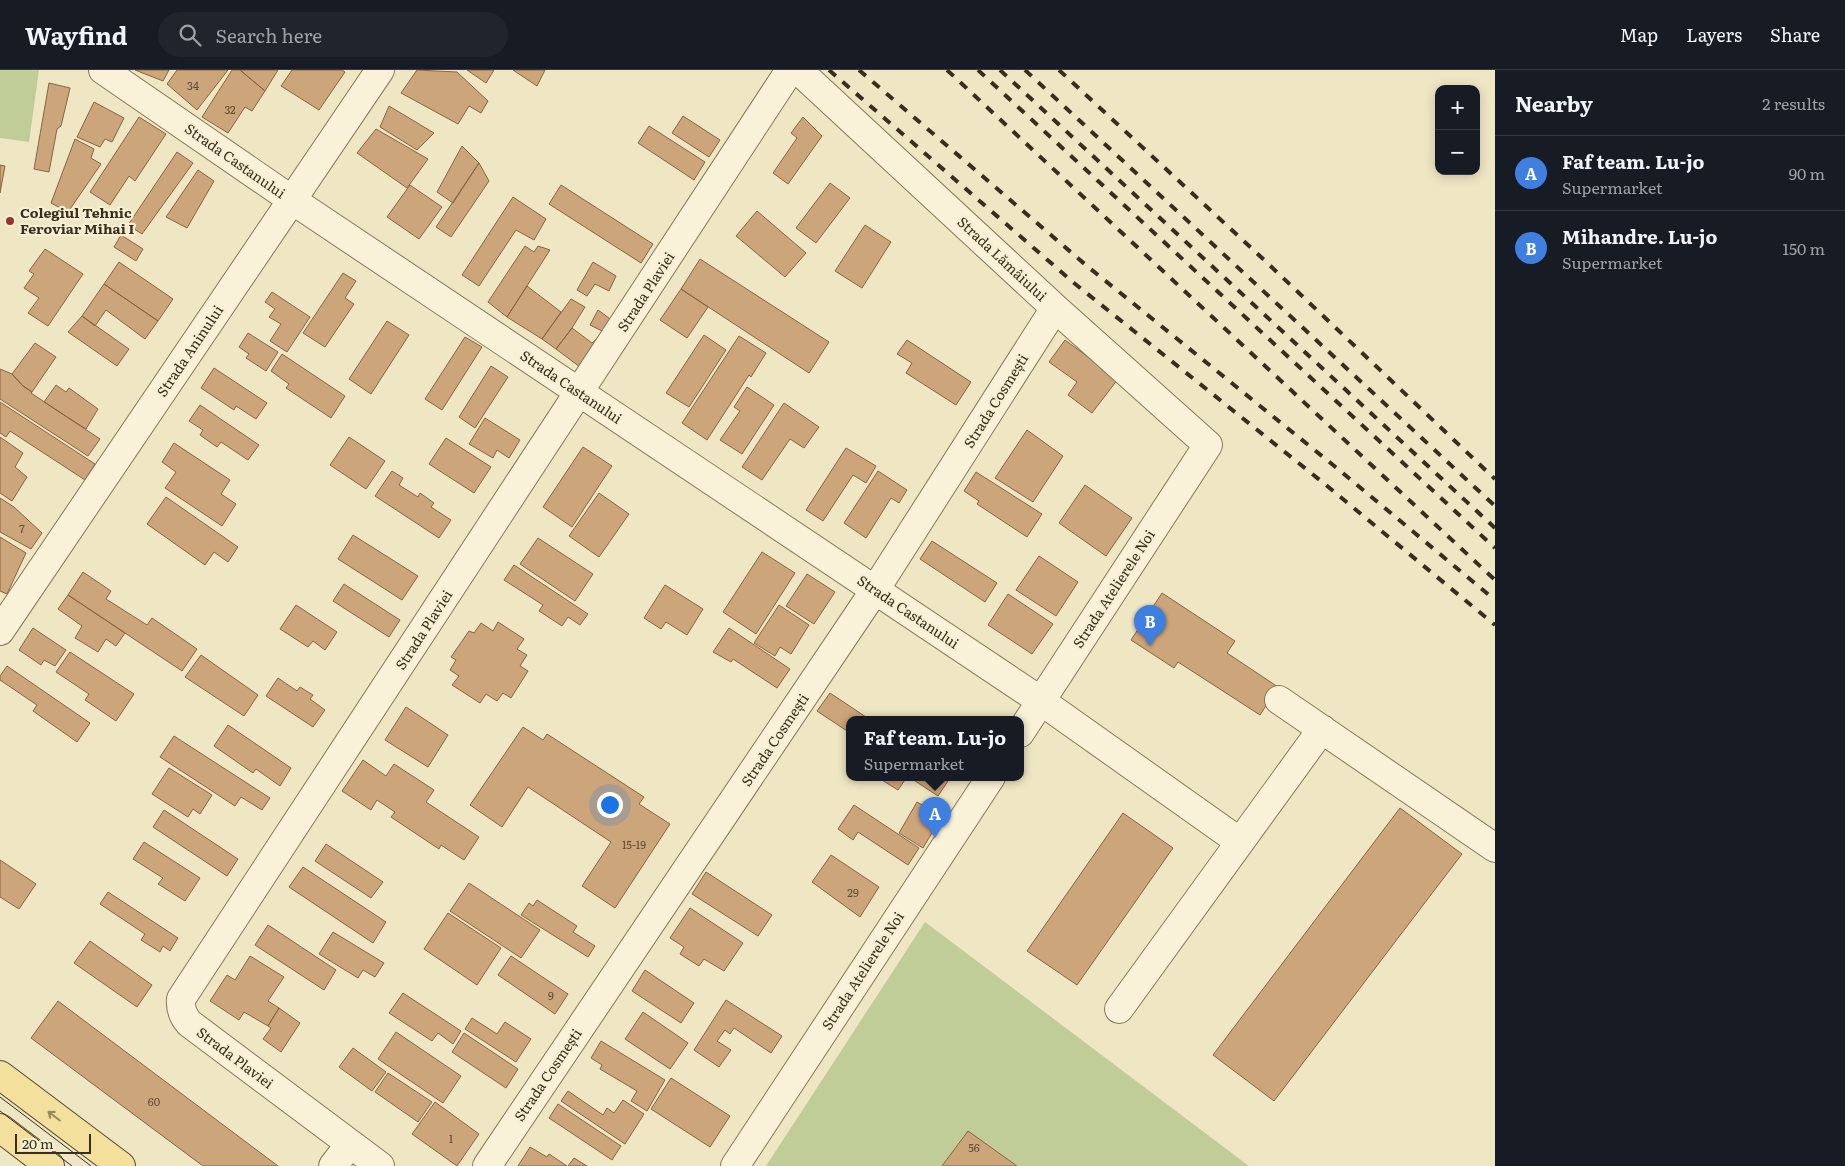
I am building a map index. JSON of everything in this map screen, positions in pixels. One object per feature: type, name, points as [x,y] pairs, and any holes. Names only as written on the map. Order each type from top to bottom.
[{"type":"main road","points":[[0,1075],[121,1166]]},
{"type":"main road","points":[[0,1128],[50,1166]]},
{"type":"street","name":"Strada Castanului","points":[[103,70],[292,200],[1041,701],[1240,842]]},
{"type":"street","name":"Strada Aninului","points":[[0,631],[380,70]]},
{"type":"street","name":"Strada Plaviei","points":[[350,1144],[189,1023],[184,1018],[181,999],[790,70]]},
{"type":"street","name":"Strada Lămâiului","points":[[798,70],[1055,308],[1208,446]]},
{"type":"street","name":"Strada Cosmești","points":[[487,1166],[876,590],[1055,308]]},
{"type":"street","name":"Strada Atelierele Noi","points":[[1024,726],[1208,446]]},
{"type":"street","points":[[1279,700],[1495,848]]},
{"type":"street","points":[[1119,1009],[1322,728]]},
{"type":"street","name":"Strada Atelierele Noi","points":[[736,1166],[988,781]]},
{"type":"street","points":[[333,1166],[350,1144],[380,1166]]},
{"type":"green space","points":[[0,70],[39,70],[29,142],[0,138]]},
{"type":"green space","points":[[925,922],[1249,1166],[766,1166]]},
{"type":"building","points":[[135,70],[169,70],[163,81]]},
{"type":"building","points":[[177,70],[228,70],[197,110],[167,84]]},
{"type":"building","points":[[232,70],[240,70],[265,91],[252,111],[245,107],[228,133],[202,117]]},
{"type":"building","points":[[240,70],[278,70],[265,91]]},
{"type":"building","points":[[292,70],[342,70],[345,72],[319,110],[281,86]]},
{"type":"building","points":[[417,70],[457,72],[488,101],[481,113],[469,106],[458,124],[401,93]]},
{"type":"building","points":[[467,70],[494,70],[486,83]]},
{"type":"building","points":[[513,70],[545,70],[537,86]]},
{"type":"building","points":[[49,83],[70,88],[61,126],[57,129],[49,172],[34,169]]},
{"type":"building","points":[[94,102],[124,118],[112,142],[105,139],[100,147],[77,137]]},
{"type":"building","points":[[389,106],[434,133],[417,150],[380,127]]},
{"type":"building","points":[[683,116],[720,140],[709,157],[672,133]]},
{"type":"building","points":[[139,117],[166,134],[135,181],[129,176],[110,205],[90,192]]},
{"type":"building","points":[[803,117],[822,136],[788,184],[773,173],[797,138],[791,133]]},
{"type":"building","points":[[649,126],[705,162],[694,180],[638,143]]},
{"type":"building","points":[[376,129],[428,159],[407,188],[357,153]]},
{"type":"building","points":[[75,139],[94,149],[91,158],[101,164],[68,212],[51,203]]},
{"type":"building","points":[[462,146],[479,163],[453,203],[437,192]]},
{"type":"building","points":[[177,152],[193,163],[142,234],[128,225]]},
{"type":"building","points":[[479,163],[489,181],[451,237],[436,227]]},
{"type":"building","points":[[0,165],[5,166],[0,193]]},
{"type":"building","points":[[198,170],[214,181],[187,228],[166,217]]},
{"type":"building","points":[[830,183],[850,198],[816,243],[796,228]]},
{"type":"building","points":[[410,185],[442,207],[419,239],[387,217]]},
{"type":"building","points":[[561,185],[653,244],[641,263],[549,204]]},
{"type":"building","points":[[513,197],[546,219],[534,240],[516,230],[479,286],[462,275]]},
{"type":"building","points":[[757,211],[806,253],[785,277],[736,236]]},
{"type":"building","points":[[865,225],[891,242],[862,288],[835,271]]},
{"type":"building","points":[[121,235],[143,249],[136,261],[114,247]]},
{"type":"building","points":[[525,246],[534,252],[538,246],[550,250],[507,317],[488,302]]},
{"type":"building","points":[[45,249],[83,274],[48,326],[28,313],[39,298],[24,288],[34,274],[29,271]]},
{"type":"building","points":[[700,259],[829,342],[809,373],[681,289]]},
{"type":"building","points":[[119,262],[173,299],[158,321],[104,284]]},
{"type":"building","points":[[593,262],[616,276],[609,291],[595,284],[587,296],[577,290]]},
{"type":"building","points":[[343,273],[356,281],[345,298],[354,304],[325,347],[303,333]]},
{"type":"building","points":[[104,284],[158,321],[145,339],[106,310],[95,326],[82,316]]},
{"type":"building","points":[[527,286],[561,312],[542,339],[507,317]]},
{"type":"building","points":[[681,289],[708,307],[687,338],[660,320]]},
{"type":"building","points":[[272,292],[310,317],[287,352],[270,341],[281,324],[269,317],[275,309],[265,302]]},
{"type":"building","points":[[571,299],[585,307],[556,349],[542,339]]},
{"type":"building","points":[[598,310],[613,321],[606,333],[590,325]]},
{"type":"building","points":[[82,316],[129,349],[117,366],[68,332]]},
{"type":"building","points":[[387,321],[409,335],[371,394],[349,379]]},
{"type":"building","points":[[572,328],[592,343],[599,337],[588,373],[556,349]]},
{"type":"building","points":[[248,333],[278,352],[266,371],[246,358],[249,354],[239,347]]},
{"type":"building","points":[[704,335],[726,350],[689,407],[666,393]]},
{"type":"building","points":[[739,336],[766,353],[751,377],[749,375],[707,440],[682,423]]},
{"type":"building","points":[[465,337],[482,347],[442,410],[425,399]]},
{"type":"building","points":[[907,340],[971,382],[956,405],[906,373],[912,363],[897,354]]},
{"type":"building","points":[[1065,340],[1118,379],[1092,413],[1068,395],[1077,382],[1049,362]]},
{"type":"building","points":[[35,343],[56,357],[32,392],[23,386],[12,374]]},
{"type":"building","points":[[282,354],[345,396],[331,418],[286,388],[289,384],[271,371]]},
{"type":"building","points":[[491,366],[508,377],[475,428],[459,417]]},
{"type":"building","points":[[214,368],[267,403],[256,419],[236,406],[234,410],[201,388]]},
{"type":"building","points":[[0,369],[12,374],[31,393],[100,439],[88,456],[0,399]]},
{"type":"building","points":[[56,385],[66,392],[69,388],[98,409],[86,429],[44,402]]},
{"type":"building","points":[[747,387],[774,405],[742,454],[720,440],[740,411],[734,407]]},
{"type":"building","points":[[0,402],[95,464],[85,480],[10,431],[6,437],[0,433]]},
{"type":"building","points":[[784,403],[819,427],[804,448],[790,439],[762,480],[742,467]]},
{"type":"building","points":[[200,405],[259,445],[248,460],[221,442],[217,447],[200,435],[203,430],[189,421]]},
{"type":"building","points":[[485,418],[520,440],[509,458],[497,450],[493,458],[469,444]]},
{"type":"building","points":[[1027,430],[1063,456],[1033,502],[995,478]]},
{"type":"building","points":[[0,437],[23,453],[15,467],[27,477],[12,501],[0,493]]},
{"type":"building","points":[[349,437],[385,461],[366,489],[330,465]]},
{"type":"building","points":[[446,438],[491,467],[474,493],[429,464]]},
{"type":"building","points":[[174,443],[230,480],[221,494],[236,504],[222,526],[165,488],[176,472],[162,462]]},
{"type":"building","points":[[583,447],[612,466],[572,527],[543,507]]},
{"type":"building","points":[[846,448],[876,466],[866,483],[853,475],[823,521],[806,510]]},
{"type":"building","points":[[392,471],[403,478],[399,485],[418,497],[420,493],[434,503],[431,507],[451,520],[439,538],[375,496]]},
{"type":"building","points":[[878,471],[907,490],[899,503],[891,498],[866,538],[844,523]]},
{"type":"building","points":[[976,472],[1042,514],[1027,537],[977,504],[979,501],[964,491]]},
{"type":"building","points":[[1085,485],[1132,518],[1106,556],[1059,523]]},
{"type":"building","points":[[599,493],[629,514],[599,557],[569,536]]},
{"type":"building","points":[[166,497],[238,547],[228,562],[214,552],[205,565],[147,524]]},
{"type":"building","points":[[0,498],[14,507],[42,533],[31,549],[0,532]]},
{"type":"building","points":[[353,535],[418,576],[402,600],[338,559]]},
{"type":"building","points":[[0,537],[26,553],[7,594],[0,591]]},
{"type":"building","points":[[538,538],[593,574],[575,601],[520,564]]},
{"type":"building","points":[[932,541],[997,583],[985,602],[920,559]]},
{"type":"building","points":[[762,552],[795,573],[756,634],[723,612]]},
{"type":"building","points":[[1039,556],[1078,582],[1056,616],[1016,590]]},
{"type":"building","points":[[514,565],[588,614],[580,625],[568,617],[562,626],[539,611],[543,605],[504,580]]},
{"type":"building","points":[[83,572],[111,591],[106,599],[147,625],[152,618],[197,649],[182,671],[68,595]]},
{"type":"building","points":[[807,574],[835,592],[814,624],[786,606]]},
{"type":"building","points":[[344,584],[400,620],[389,637],[333,601]]},
{"type":"building","points":[[665,585],[703,609],[687,635],[666,622],[661,629],[644,618]]},
{"type":"building","points":[[1162,593],[1235,641],[1227,653],[1278,687],[1260,715],[1178,662],[1174,668],[1131,640]]},
{"type":"building","points":[[1008,594],[1053,624],[1032,654],[988,625]]},
{"type":"building","points":[[68,595],[125,633],[116,646],[106,639],[98,652],[75,638],[82,626],[58,609]]},
{"type":"building","points":[[296,605],[337,632],[325,650],[313,641],[308,647],[280,629]]},
{"type":"building","points":[[779,605],[809,625],[791,654],[780,647],[775,656],[754,643]]},
{"type":"building","points":[[498,622],[524,639],[517,649],[527,655],[520,666],[528,671],[511,698],[503,693],[497,701],[486,694],[480,703],[452,685],[459,676],[450,670],[456,660],[451,657],[469,631],[474,633],[481,623],[493,631]]},
{"type":"building","points":[[33,628],[66,650],[55,666],[44,660],[41,665],[19,650]]},
{"type":"building","points":[[729,628],[790,669],[777,688],[733,659],[731,662],[713,652]]},
{"type":"building","points":[[70,652],[134,694],[116,721],[85,700],[89,694],[56,672]]},
{"type":"building","points":[[201,655],[258,695],[244,716],[185,677]]},
{"type":"building","points":[[7,666],[90,723],[77,742],[33,711],[37,705],[0,680],[0,676]]},
{"type":"building","points":[[278,678],[297,691],[300,687],[313,695],[310,699],[325,710],[313,727],[266,696]]},
{"type":"building","points":[[830,693],[864,716],[846,716],[846,730],[817,711]]},
{"type":"building","points":[[406,707],[448,735],[428,767],[385,740]]},
{"type":"building","points":[[228,725],[291,768],[280,786],[256,769],[253,773],[214,746]]},
{"type":"building","points":[[523,727],[543,740],[547,734],[644,797],[639,804],[670,824],[615,908],[582,886],[611,842],[528,787],[502,827],[470,805]]},
{"type":"building","points":[[174,736],[270,798],[262,810],[241,797],[235,806],[160,757]]},
{"type":"building","points":[[363,760],[386,776],[394,764],[434,790],[426,802],[479,837],[464,860],[441,845],[439,849],[391,817],[395,812],[377,800],[371,810],[342,791]]},
{"type":"building","points":[[169,768],[212,795],[200,814],[193,809],[188,817],[152,794]]},
{"type":"building","points":[[883,781],[904,781],[898,790]]},
{"type":"building","points":[[915,781],[948,781],[938,796]]},
{"type":"building","points":[[917,802],[942,816],[923,848],[899,833]]},
{"type":"building","points":[[854,805],[919,848],[908,865],[858,832],[853,840],[838,829]]},
{"type":"building","points":[[1400,808],[1462,854],[1274,1101],[1213,1055]]},
{"type":"building","points":[[164,810],[238,859],[227,876],[153,827]]},
{"type":"building","points":[[1123,813],[1173,848],[1077,985],[1027,951]]},
{"type":"building","points":[[144,842],[200,878],[185,901],[158,884],[163,878],[133,859]]},
{"type":"building","points":[[326,844],[383,882],[371,898],[315,861]]},
{"type":"building","points":[[831,855],[879,887],[860,917],[812,882]]},
{"type":"building","points":[[0,860],[36,884],[19,909],[0,897]]},
{"type":"building","points":[[303,867],[386,922],[373,943],[289,887]]},
{"type":"building","points":[[706,872],[772,915],[758,936],[692,894]]},
{"type":"building","points":[[469,883],[540,930],[521,958],[450,911]]},
{"type":"building","points":[[108,892],[178,938],[170,951],[163,946],[160,952],[141,940],[145,934],[100,904]]},
{"type":"building","points":[[537,900],[577,926],[573,932],[595,946],[588,957],[521,915],[529,903],[533,906]]},
{"type":"building","points":[[690,908],[743,943],[724,971],[704,959],[699,966],[680,954],[684,947],[670,938]]},
{"type":"building","points":[[448,913],[501,948],[477,985],[424,949]]},
{"type":"building","points":[[268,925],[336,970],[324,990],[255,945]]},
{"type":"building","points":[[333,932],[384,963],[375,977],[363,970],[358,978],[319,954]]},
{"type":"building","points":[[90,941],[152,985],[137,1007],[74,963]]},
{"type":"building","points":[[250,956],[284,977],[268,1001],[279,1008],[268,1026],[244,1012],[239,1020],[210,1001],[227,975],[235,980]]},
{"type":"building","points":[[511,956],[568,994],[555,1014],[498,975]]},
{"type":"building","points":[[645,970],[694,1003],[681,1023],[632,991]]},
{"type":"building","points":[[403,993],[461,1031],[453,1044],[438,1033],[432,1041],[389,1013]]},
{"type":"building","points":[[726,1000],[782,1036],[771,1053],[734,1028],[730,1034],[725,1030],[717,1041],[731,1050],[719,1067],[694,1050]]},
{"type":"building","points":[[58,1001],[278,1166],[203,1166],[31,1038]]},
{"type":"building","points":[[279,1008],[300,1023],[281,1052],[263,1039],[271,1028],[268,1026]]},
{"type":"building","points":[[643,1012],[688,1043],[670,1069],[625,1039]]},
{"type":"building","points":[[472,1018],[497,1034],[505,1022],[531,1039],[516,1062],[465,1029]]},
{"type":"building","points":[[396,1032],[461,1076],[443,1103],[378,1059]]},
{"type":"building","points":[[464,1033],[518,1069],[506,1088],[452,1052]]},
{"type":"building","points":[[601,1041],[665,1080],[647,1111],[631,1101],[637,1091],[600,1069],[602,1065],[591,1058]]},
{"type":"building","points":[[353,1048],[386,1072],[372,1091],[339,1067]]},
{"type":"building","points":[[388,1073],[432,1102],[418,1122],[375,1092]]},
{"type":"building","points":[[671,1078],[730,1116],[710,1147],[651,1109]]},
{"type":"building","points":[[568,1091],[603,1115],[607,1108],[614,1113],[623,1100],[644,1114],[625,1144],[561,1101]]},
{"type":"building","points":[[435,1102],[479,1134],[457,1166],[412,1134]]},
{"type":"building","points":[[558,1104],[621,1146],[612,1160],[549,1118]]},
{"type":"building","points":[[968,1131],[1017,1166],[942,1166]]},
{"type":"building","points":[[530,1147],[547,1157],[549,1154],[567,1166],[518,1166]]},
{"type":"building","points":[[574,1158],[587,1166],[568,1166]]},
{"type":"tram line","points":[[0,1097],[91,1166]]},
{"type":"tram line","points":[[0,1111],[72,1166]]},
{"type":"railway","points":[[829,70],[1074,283],[1326,485],[1495,625]]},
{"type":"railway","points":[[859,70],[1087,266],[1338,469],[1495,600]]},
{"type":"railway","points":[[947,70],[1495,580]]},
{"type":"railway","points":[[978,70],[1495,548]]},
{"type":"railway","points":[[1000,70],[1495,528]]},
{"type":"railway","points":[[1025,70],[1495,506]]},
{"type":"railway","points":[[1059,70],[1261,257],[1495,479]]},
{"type":"place","name":"Colegiul Tehnic Feroviar Mihai I","points":[[10,221]]},
{"type":"place","name":"Mihandre. Lu-jo","points":[[1150,646]]},
{"type":"place","name":"Faf team. Lu-jo","points":[[935,838]]}]
